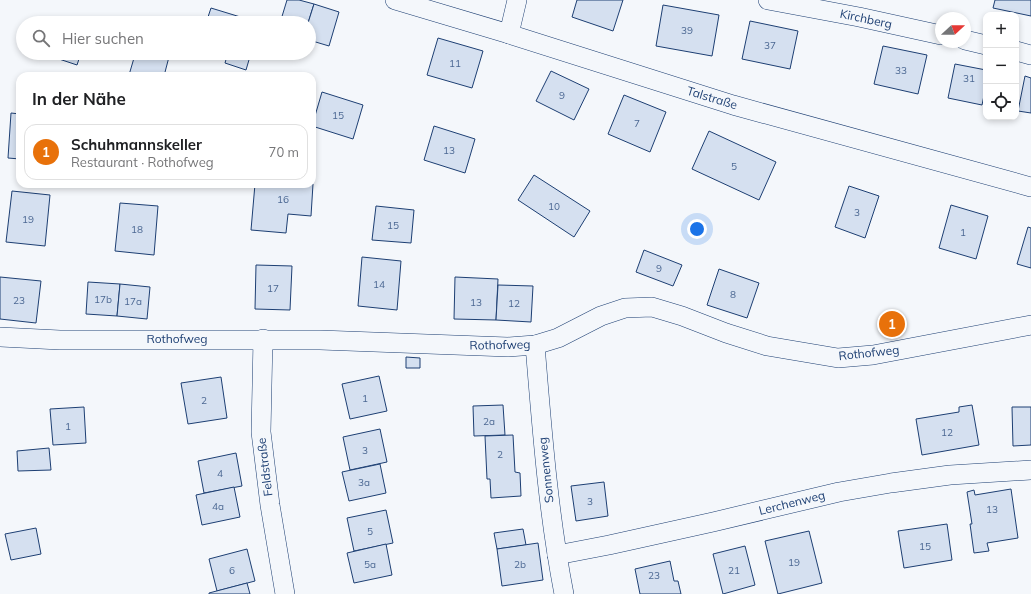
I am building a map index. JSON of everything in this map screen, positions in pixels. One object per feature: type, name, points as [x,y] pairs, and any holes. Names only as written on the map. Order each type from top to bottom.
[{"type":"street","name":"Talstraße","points":[[395,0],[509,34],[733,105],[1031,187]]},
{"type":"street","points":[[509,34],[517,0]]},
{"type":"street","name":"Kirchberg","points":[[768,0],[859,17],[935,34]]},
{"type":"street","points":[[971,41],[983,44]]},
{"type":"street","points":[[1019,52],[1031,55]]},
{"type":"street","name":"Rothofweg","points":[[0,338],[60,340],[320,340],[508,348],[535,345],[558,338],[601,316],[625,308],[652,307],[767,346],[838,358],[872,355],[1031,325]]},
{"type":"street","name":"Feldstraße","points":[[263,339],[261,432],[270,506],[285,594]]},
{"type":"street","name":"Sonnenweg","points":[[535,345],[543,448],[550,509],[564,594]]},
{"type":"street","name":"Lerchenweg","points":[[557,555],[706,524],[840,492],[950,474],[1031,470]]},
{"type":"building","points":[[287,0],[299,0],[314,4],[310,16],[282,16]]},
{"type":"building","points":[[577,0],[623,0],[613,31],[572,17]]},
{"type":"building","points":[[995,0],[1031,0],[1031,16],[1019,13],[1019,12],[993,8]]},
{"type":"building","points":[[314,4],[339,12],[329,46],[316,42],[316,16],[310,16]]},
{"type":"building","points":[[663,5],[719,15],[712,56],[656,46]]},
{"type":"building","points":[[211,8],[237,16],[208,16]]},
{"type":"building","points":[[750,21],[798,31],[790,69],[742,59]]},
{"type":"building","points":[[438,38],[483,51],[472,88],[427,75]]},
{"type":"building","points":[[883,46],[927,55],[918,94],[874,84]]},
{"type":"building","points":[[62,60],[79,60],[77,65]]},
{"type":"building","points":[[133,60],[168,60],[165,72],[130,72]]},
{"type":"building","points":[[226,60],[249,60],[246,70],[225,63]]},
{"type":"building","points":[[955,64],[983,69],[982,105],[948,98]]},
{"type":"building","points":[[551,71],[589,89],[574,120],[536,101]]},
{"type":"building","points":[[1025,76],[1031,78],[1031,113],[1019,111]]},
{"type":"building","points":[[322,92],[363,105],[353,139],[316,127],[316,112]]},
{"type":"building","points":[[624,95],[666,112],[650,152],[608,134]]},
{"type":"building","points":[[11,113],[16,114],[16,159],[8,158]]},
{"type":"building","points":[[434,126],[475,139],[465,173],[424,160]]},
{"type":"building","points":[[709,131],[776,162],[759,200],[692,169]]},
{"type":"building","points":[[534,175],[590,211],[574,237],[518,200]]},
{"type":"building","points":[[849,186],[879,196],[865,238],[835,227]]},
{"type":"building","points":[[255,188],[313,188],[311,216],[288,214],[286,233],[251,230]]},
{"type":"building","points":[[12,191],[50,195],[45,246],[6,242]]},
{"type":"building","points":[[120,203],[158,206],[154,255],[115,251]]},
{"type":"building","points":[[951,205],[988,216],[976,259],[939,248]]},
{"type":"building","points":[[376,206],[414,210],[411,243],[372,240]]},
{"type":"building","points":[[1028,227],[1031,228],[1031,268],[1017,264]]},
{"type":"building","points":[[644,250],[682,265],[673,286],[636,272]]},
{"type":"building","points":[[362,257],[401,261],[397,310],[358,306]]},
{"type":"building","points":[[256,265],[292,266],[290,310],[255,309]]},
{"type":"building","points":[[719,269],[759,283],[747,318],[707,305]]},
{"type":"building","points":[[0,277],[41,281],[36,323],[0,319]]},
{"type":"building","points":[[455,277],[498,279],[496,320],[454,319]]},
{"type":"building","points":[[88,282],[120,284],[117,316],[86,314]]},
{"type":"building","points":[[120,284],[150,287],[147,319],[117,316]]},
{"type":"building","points":[[498,285],[533,286],[531,322],[496,320]]},
{"type":"building","points":[[406,357],[420,358],[420,368],[406,368]]},
{"type":"building","points":[[379,376],[387,411],[350,419],[342,384]]},
{"type":"building","points":[[221,377],[227,418],[188,424],[181,383]]},
{"type":"building","points":[[503,405],[505,435],[474,436],[473,406]]},
{"type":"building","points":[[972,405],[979,445],[922,455],[916,419],[959,412],[959,407]]},
{"type":"building","points":[[84,407],[86,443],[53,445],[50,409]]},
{"type":"building","points":[[1012,407],[1031,407],[1031,445],[1013,446]]},
{"type":"building","points":[[380,429],[387,462],[350,470],[343,437]]},
{"type":"building","points":[[513,435],[515,472],[520,473],[521,496],[491,498],[490,479],[487,479],[485,436]]},
{"type":"building","points":[[49,448],[51,470],[18,471],[17,451]]},
{"type":"building","points":[[236,453],[242,486],[204,493],[198,461]]},
{"type":"building","points":[[380,464],[386,493],[349,501],[342,472]]},
{"type":"building","points":[[604,482],[608,516],[576,521],[571,486]]},
{"type":"building","points":[[234,487],[240,517],[202,525],[196,495]]},
{"type":"building","points":[[1011,489],[1018,538],[987,543],[989,551],[974,553],[970,524],[972,524],[967,492],[974,490],[975,495]]},
{"type":"building","points":[[386,510],[393,543],[354,551],[347,518]]},
{"type":"building","points":[[947,524],[952,560],[904,568],[898,531]]},
{"type":"building","points":[[36,528],[41,554],[11,560],[5,534]]},
{"type":"building","points":[[523,529],[526,545],[497,549],[494,533]]},
{"type":"building","points":[[809,531],[822,583],[778,594],[765,541]]},
{"type":"building","points":[[538,543],[543,580],[502,586],[497,549]]},
{"type":"building","points":[[386,544],[392,575],[354,583],[347,553]]},
{"type":"building","points":[[745,546],[755,585],[723,594],[713,554]]},
{"type":"building","points":[[247,549],[255,581],[217,591],[209,559]]},
{"type":"building","points":[[670,561],[674,581],[678,581],[681,594],[640,594],[635,569]]},
{"type":"building","points":[[247,583],[250,594],[209,594],[209,593]]},
{"type":"place","name":"Schuhmannskeller","points":[[892,324]]}]
